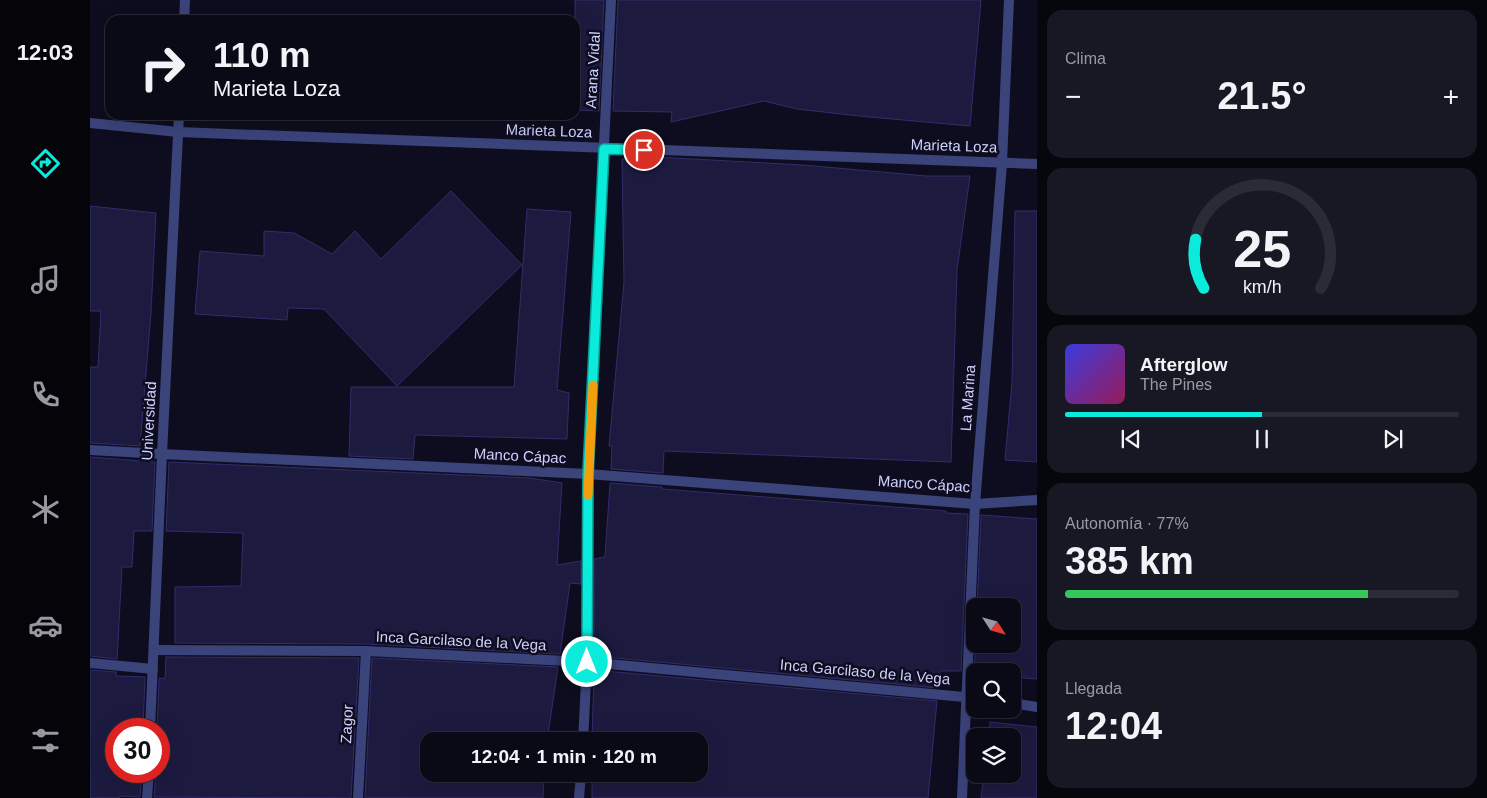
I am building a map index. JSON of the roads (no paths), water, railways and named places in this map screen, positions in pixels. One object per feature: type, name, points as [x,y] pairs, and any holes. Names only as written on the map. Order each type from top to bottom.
[{"type":"street","points":[[184,15],[186,0]]},
{"type":"street","name":"Arana Vidal","points":[[583,732],[587,662],[588,474],[611,0]]},
{"type":"street","name":"La Marina","points":[[971,663],[975,504],[1002,163],[1009,0]]},
{"type":"street","name":"Universidad","points":[[151,718],[179,120]]},
{"type":"street","name":"Marieta Loza","points":[[90,123],[178,132],[1037,164]]},
{"type":"street","name":"Manco Cápac","points":[[90,450],[588,474],[975,504],[1037,500]]},
{"type":"street","name":"Inca Garcilaso de la Vega","points":[[154,650],[366,651],[587,662],[966,697]]},
{"type":"street","name":"Zagor","points":[[358,798],[366,651]]},
{"type":"street","points":[[90,663],[153,669]]},
{"type":"street","points":[[1021,704],[1037,707]]},
{"type":"street","name":"La Marina","points":[[962,798],[968,718]]},
{"type":"street","points":[[579,798],[580,782]]},
{"type":"street","points":[[147,798],[148,783]]}]
